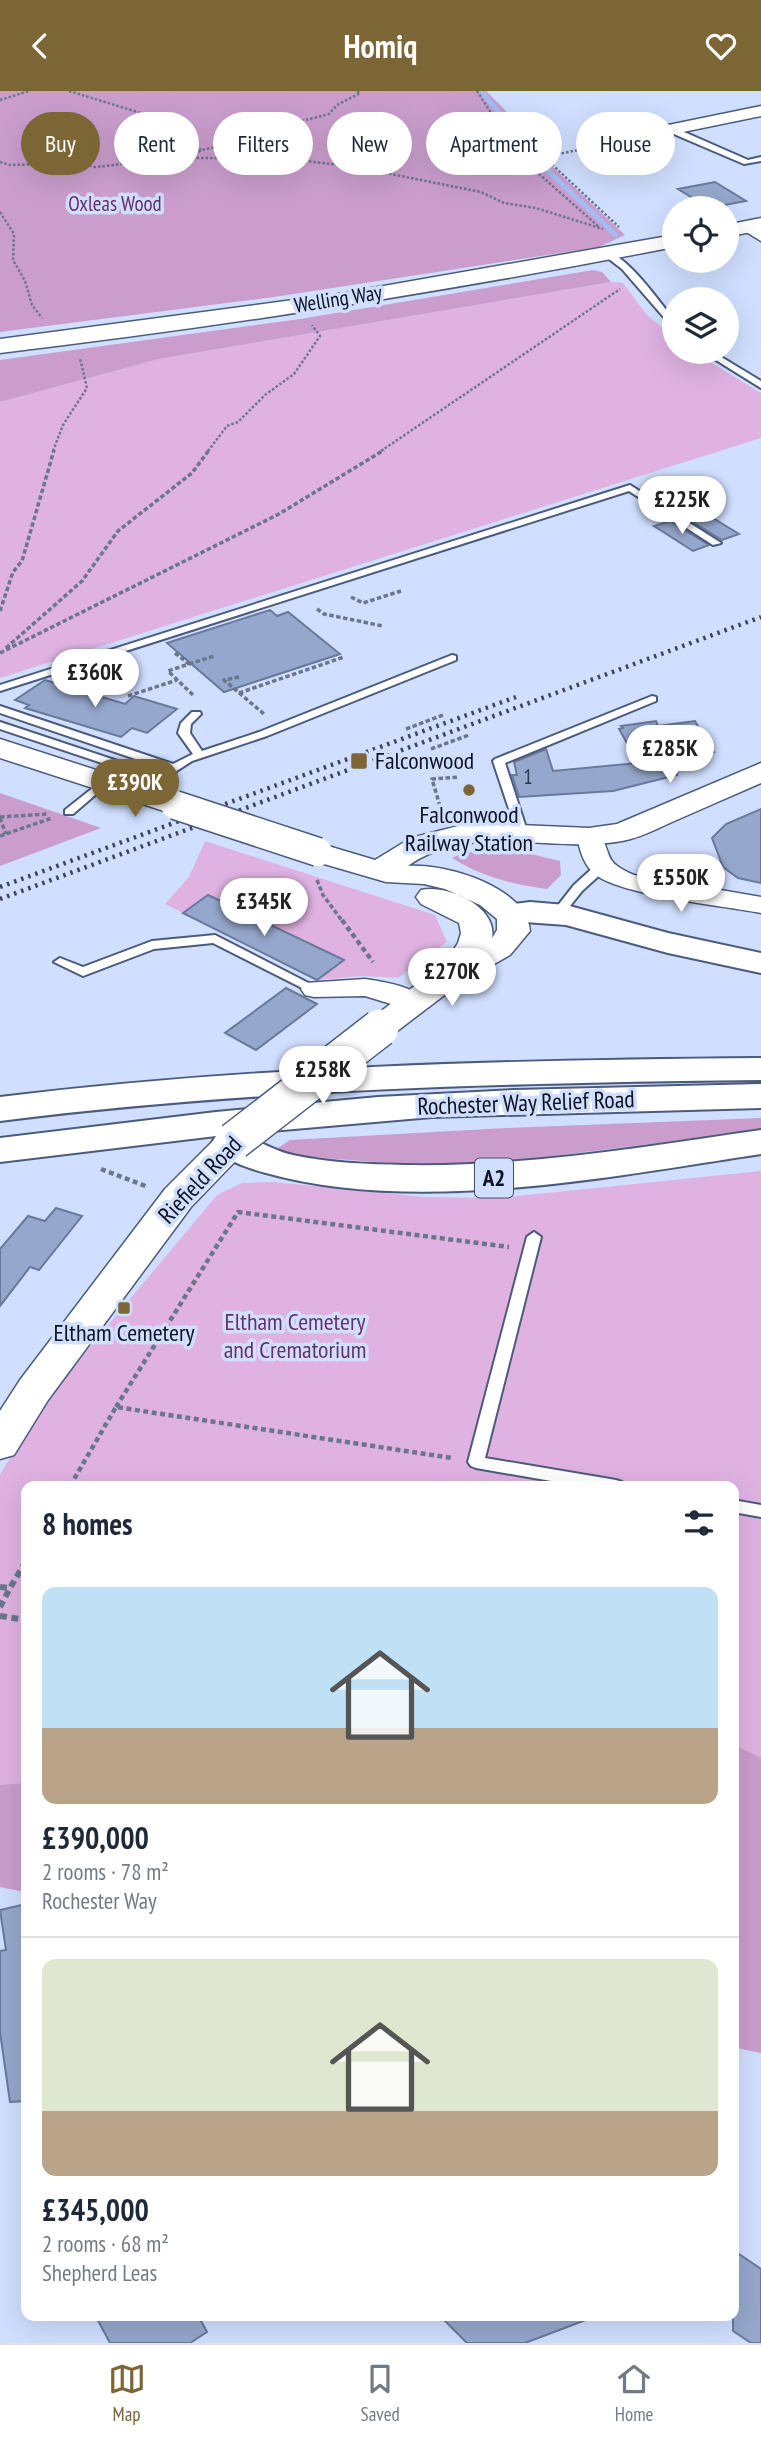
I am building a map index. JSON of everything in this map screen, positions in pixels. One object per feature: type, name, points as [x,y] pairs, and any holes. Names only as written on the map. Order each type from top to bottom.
[{"type":"highway","points":[[511,913],[558,913],[677,945],[761,963]]},
{"type":"highway","name":"Rochester Way Relief Road","points":[[0,1109],[243,1084],[373,1076],[528,1071],[761,1069]]},
{"type":"highway","name":"Rochester Way Relief Road","points":[[0,1150],[209,1124],[408,1107],[612,1098],[761,1096]]},
{"type":"highway","name":"A2","points":[[232,1143],[279,1164],[317,1171],[378,1177],[463,1179],[521,1176],[761,1142]]},
{"type":"street","points":[[675,129],[761,111]]},
{"type":"street","name":"Welling Way","points":[[0,346],[284,308],[662,243]]},
{"type":"street","points":[[0,748],[104,782],[154,791],[316,863],[427,875],[486,895],[511,913]]},
{"type":"street","points":[[389,873],[405,851],[443,836],[470,832],[589,837],[624,832],[761,772]]},
{"type":"street","points":[[589,837],[600,868],[628,881],[761,905]]},
{"type":"street","name":"Riefield Road","points":[[389,873],[412,890],[453,903],[473,916],[479,929],[477,941],[457,970]]},
{"type":"street","name":"Riefield Road","points":[[0,1444],[34,1390],[178,1198],[232,1143],[398,992],[457,970],[504,945],[515,929],[511,913]]},
{"type":"street","points":[[314,989],[367,986],[398,992]]},
{"type":"lane","points":[[675,131],[747,162],[761,159]]},
{"type":"lane","points":[[608,254],[625,267],[662,312]]},
{"type":"lane","points":[[727,364],[761,385]]},
{"type":"lane","points":[[0,688],[630,488],[716,543]]},
{"type":"lane","points":[[0,725],[154,791],[174,768],[199,755],[263,734],[452,658]]},
{"type":"lane","points":[[522,834],[499,761],[653,699]]},
{"type":"lane","points":[[0,709],[174,768]]},
{"type":"lane","points":[[196,714],[186,723],[184,733],[199,755]]},
{"type":"lane","points":[[69,812],[104,782]]},
{"type":"lane","points":[[558,913],[578,888],[600,868]]},
{"type":"lane","points":[[60,962],[83,972],[152,945],[215,939],[314,989]]},
{"type":"lane","points":[[532,1244],[476,1462],[587,1481]]},
{"type":"lane","points":[[739,1507],[761,1511]]},
{"type":"path","points":[[0,100],[29,91]]},
{"type":"path","points":[[69,91],[144,114],[202,150]]},
{"type":"path","points":[[199,152],[247,140],[274,128],[329,114],[337,105],[360,93],[358,91]]},
{"type":"path","points":[[477,91],[507,138],[501,145],[555,184],[566,198],[606,231]]},
{"type":"path","points":[[576,150],[544,157],[623,232]]},
{"type":"path","points":[[199,159],[281,158],[356,167],[481,192],[504,203],[536,208],[600,227]]},
{"type":"path","points":[[0,162],[10,165],[81,163],[95,167],[114,166]]},
{"type":"path","points":[[0,212],[15,234],[13,260],[25,281],[32,305],[42,317],[45,326],[60,339]]},
{"type":"path","points":[[0,653],[279,514],[387,448],[621,289]]},
{"type":"path","points":[[0,653],[82,581],[118,531],[192,473],[227,426],[238,422],[265,395],[294,374],[320,336],[309,322]]},
{"type":"path","points":[[0,611],[13,572],[22,561],[56,445],[73,405],[87,388],[79,353]]},
{"type":"path","points":[[324,614],[383,625]]},
{"type":"path","points":[[158,639],[189,664]]},
{"type":"path","points":[[195,696],[168,671],[214,656]]},
{"type":"path","points":[[239,693],[344,657]]},
{"type":"path","points":[[286,677],[283,674],[311,665],[309,664]]},
{"type":"path","points":[[231,687],[223,680],[239,677]]},
{"type":"path","points":[[128,696],[177,680]]},
{"type":"path","points":[[406,729],[442,715]]},
{"type":"path","points":[[431,748],[468,734]]},
{"type":"path","points":[[439,802],[432,779],[459,777]]},
{"type":"path","points":[[6,834],[0,817],[69,812]]},
{"type":"path","points":[[0,836],[69,812]]},
{"type":"path","points":[[316,863],[323,895],[365,954],[398,992]]},
{"type":"path","points":[[93,1165],[153,1189]]},
{"type":"path","points":[[74,1481],[238,1212],[532,1244]]},
{"type":"path","points":[[116,1408],[476,1462]]},
{"type":"path","points":[[0,1607],[21,1569]]},
{"type":"path","points":[[0,1587],[10,1588]]},
{"type":"path","points":[[0,1616],[21,1619]]},
{"type":"green space","name":"Oxleas Wood","points":[[0,91],[486,91],[507,112],[426,112],[426,175],[561,175],[625,235],[599,247],[274,297],[0,332]]},
{"type":"green space","points":[[593,270],[602,272],[611,282],[159,359],[0,402],[0,360],[300,319]]},
{"type":"green space","points":[[611,282],[623,283],[647,315],[662,327],[662,364],[714,364],[761,393],[761,438],[0,678],[0,402],[159,359]]},
{"type":"green space","points":[[0,793],[101,828],[0,866]]},
{"type":"green space","points":[[205,841],[435,915],[447,942],[398,978],[363,976],[318,980],[344,960],[208,895],[183,913],[165,904],[189,877]]},
{"type":"green space","points":[[465,852],[523,852],[560,861],[561,875],[547,889],[509,882],[486,875],[452,858]]},
{"type":"green space","points":[[761,1118],[761,1130],[457,1168],[269,1154],[290,1140]]},
{"type":"green space","name":"Eltham Cemetery and Crematorium","points":[[761,1171],[761,2053],[739,2048],[739,1481],[21,1481],[21,1891],[0,1887],[0,1475],[39,1408],[217,1195],[242,1183],[273,1182],[424,1197],[498,1198]]},
{"type":"green space","points":[[739,1747],[761,1758],[761,2053],[739,2048]]},
{"type":"green space","points":[[21,1783],[21,1891],[0,1887],[0,1785]]},
{"type":"building","points":[[715,182],[738,196],[689,196],[678,189]]},
{"type":"building","points":[[700,510],[739,534],[722,540],[683,516]]},
{"type":"building","points":[[670,521],[709,545],[693,551],[654,526]]},
{"type":"building","points":[[270,610],[277,616],[288,612],[340,654],[224,692],[167,643]]},
{"type":"building","points":[[45,680],[125,704],[134,696],[177,709],[147,733],[132,728],[121,737],[25,708],[29,705],[15,700]]},
{"type":"building","points":[[656,721],[658,726],[695,721],[714,752],[676,769],[677,775],[613,791],[519,797],[512,775],[517,775],[514,762],[546,749],[553,771],[638,763],[619,729],[623,728],[621,726]]},
{"type":"building","points":[[761,809],[761,883],[738,878],[723,867],[712,838],[726,824]]},
{"type":"building","points":[[208,895],[344,960],[317,980],[183,913]]},
{"type":"building","points":[[286,988],[317,1004],[256,1050],[225,1033]]},
{"type":"building","points":[[56,1208],[82,1216],[39,1270],[30,1267],[0,1306],[0,1249],[28,1216],[45,1221]]},
{"type":"building","points":[[21,1905],[21,2101],[10,2102],[0,2032],[0,1951],[6,1950],[0,1910]]},
{"type":"building","points":[[739,2254],[761,2269],[761,2343],[751,2343],[733,2331],[733,2321],[739,2321]]},
{"type":"building","points":[[98,2321],[201,2321],[207,2332],[190,2343],[110,2343]]},
{"type":"building","points":[[445,2321],[583,2321],[525,2343],[467,2343]]},
{"type":"waterway","points":[[481,91],[544,167],[616,235]]},
{"type":"railway","points":[[0,899],[761,617]]},
{"type":"railway","points":[[0,887],[516,697]]},
{"type":"place","name":"Falconwood","points":[[359,761]]},
{"type":"place","name":"Falconwood Railway Station","points":[[469,790]]},
{"type":"place","name":"Eltham Cemetery","points":[[124,1308]]}]
